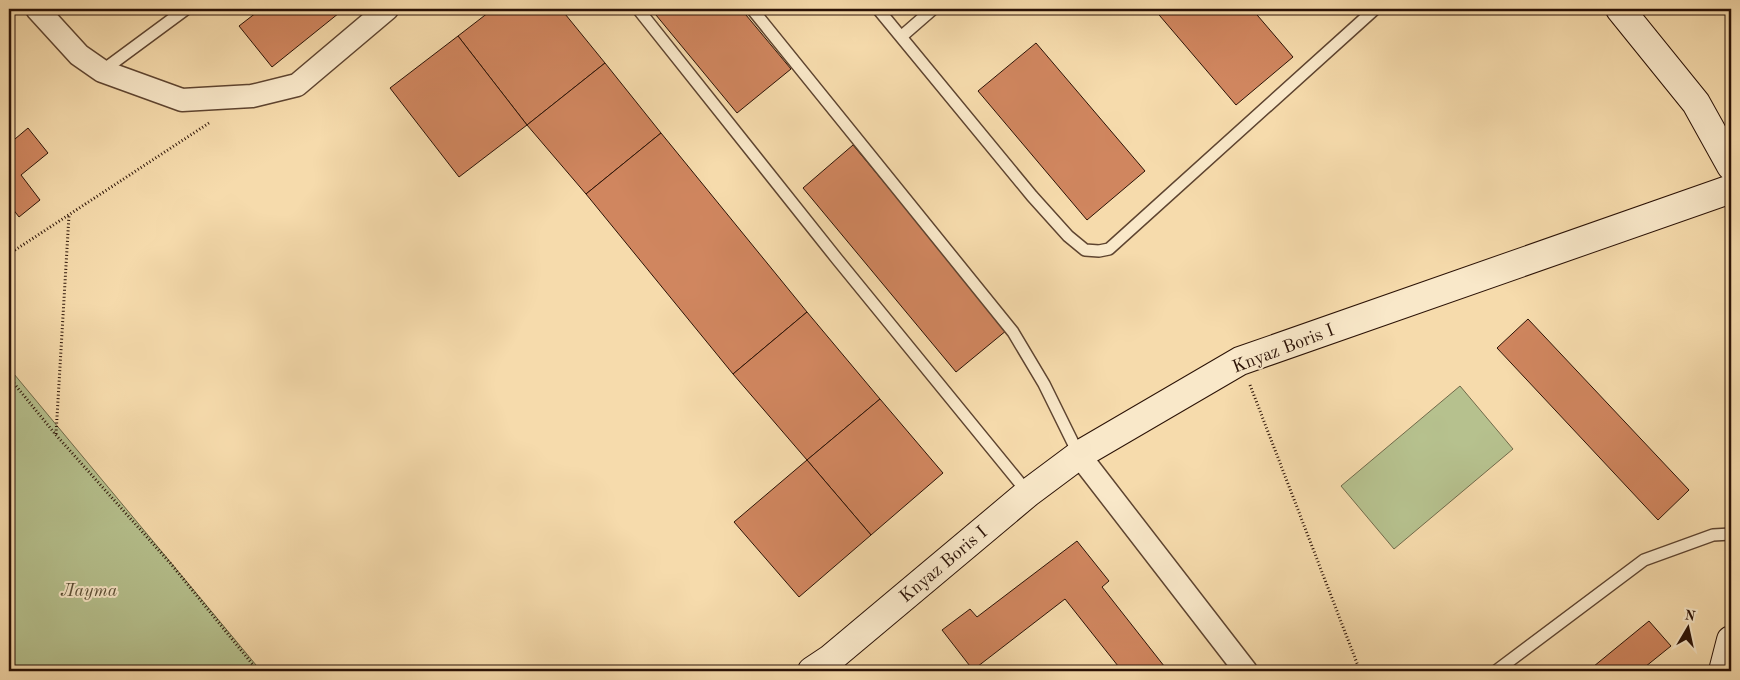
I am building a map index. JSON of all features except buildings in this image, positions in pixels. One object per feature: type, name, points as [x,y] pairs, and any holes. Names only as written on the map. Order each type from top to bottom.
[{"type":"street","points":[[37,9],[79,55],[102,71],[182,100],[252,96],[297,85],[387,9]]},
{"type":"street","points":[[1620,9],[1696,103],[1731,166]]},
{"type":"street","name":"Knyaz Boris I","points":[[822,667],[1028,493],[1079,455],[1240,361],[1731,189]]},
{"type":"street","points":[[1079,455],[1246,671]]},
{"type":"lane","points":[[102,71],[186,9]]},
{"type":"lane","points":[[638,9],[837,259],[1028,493]]},
{"type":"lane","points":[[752,9],[1013,332],[1044,384],[1079,455]]},
{"type":"lane","points":[[878,9],[1032,196],[1068,236],[1085,250],[1099,251],[1109,248],[1375,9]]},
{"type":"lane","points":[[902,36],[933,9]]},
{"type":"lane","points":[[1496,671],[1644,560],[1713,535],[1731,534]]},
{"type":"path","points":[[9,254],[210,123]]},
{"type":"path","points":[[56,435],[69,215]]},
{"type":"path","points":[[1240,361],[1360,671]]},
{"type":"path","points":[[9,374],[12,381],[56,435],[171,564],[258,671]]},
{"type":"green space","name":"Лаута","points":[[9,368],[261,671],[9,671]]},
{"type":"green space","points":[[1460,386],[1513,449],[1394,549],[1341,486]]}]
